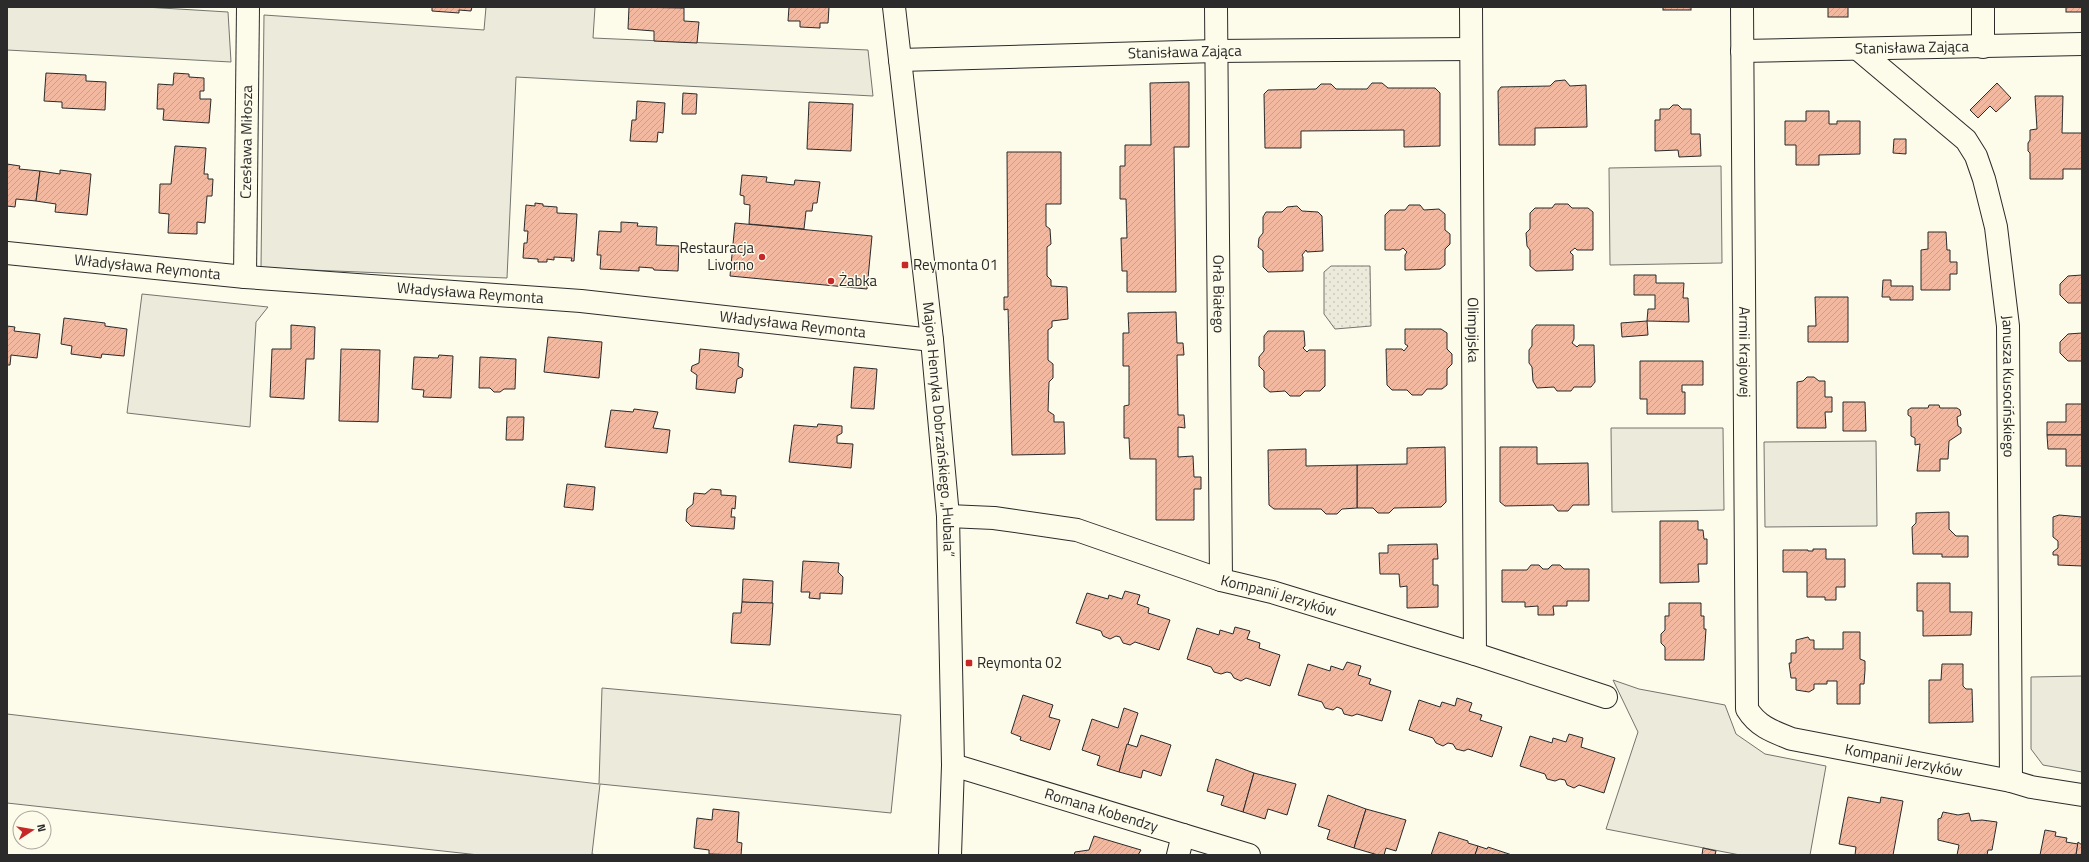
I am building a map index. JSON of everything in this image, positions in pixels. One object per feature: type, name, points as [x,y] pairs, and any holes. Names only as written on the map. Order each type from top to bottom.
[{"type":"street","name":"Czesława Miłosza","points":[[245,277],[248,7]]},
{"type":"street","name":"Majora Henryka Dobrzańskiego „Hubala”","points":[[894,7],[932,340],[948,516],[953,765],[950,855]]},
{"type":"street","name":"Orła Białego","points":[[1216,7],[1221,580]]},
{"type":"street","name":"Olimpijska","points":[[1471,7],[1470,49],[1476,654]]},
{"type":"street","name":"Armii Krajowej","points":[[1742,7],[1747,697]]},
{"type":"street","points":[[1983,7],[1983,47]]},
{"type":"street","name":"Stanisława Zająca","points":[[1742,51],[2082,44]]},
{"type":"street","name":"Stanisława Zająca","points":[[900,60],[1216,51],[1470,49]]},
{"type":"street","name":"Janusza Kusocińskiego","points":[[1858,49],[1966,140],[1976,156],[1984,179],[1996,227],[2008,326],[2011,781]]},
{"type":"street","name":"Władysława Reymonta","points":[[7,253],[245,277],[581,301],[932,340]]},
{"type":"street","name":"Kompanii Jerzyków","points":[[948,516],[994,518],[1077,530],[1221,580],[1272,592],[1476,654],[1606,697]]},
{"type":"street","name":"Kompanii Jerzyków","points":[[1747,697],[1748,710],[1754,720],[1766,729],[1792,739],[2011,781],[2031,787],[2082,795]]},
{"type":"street","name":"Romana Kobendzy","points":[[953,765],[1181,845],[1249,855]]},
{"type":"shaded area","points":[[7,7],[145,7],[228,12],[231,62],[7,50]]},
{"type":"shaded area","points":[[486,7],[595,7],[593,38],[868,50],[873,96],[516,77],[507,278],[261,268],[264,15],[484,30]]},
{"type":"shaded area","points":[[1721,166],[1722,263],[1610,265],[1609,168]]},
{"type":"shaded area","points":[[1331,266],[1370,266],[1371,326],[1335,329],[1324,314],[1324,272]]},
{"type":"shaded area","points":[[142,294],[268,307],[256,322],[250,427],[127,413]]},
{"type":"shaded area","points":[[1611,428],[1723,428],[1724,510],[1612,512]]},
{"type":"shaded area","points":[[1876,441],[1877,526],[1765,527],[1764,442]]},
{"type":"shaded area","points":[[2082,676],[2082,772],[2043,765],[2031,749],[2031,677]]},
{"type":"shaded area","points":[[1613,680],[1639,689],[1725,705],[1736,734],[1765,754],[1826,766],[1810,855],[1740,855],[1606,829],[1638,732]]},
{"type":"shaded area","points":[[602,688],[901,715],[891,813],[600,784],[592,854],[597,855],[479,855],[7,803],[7,714],[599,784]]},
{"type":"building","points":[[432,7],[472,7],[471,11],[459,10],[459,13],[432,11]]},
{"type":"building","points":[[629,7],[684,8],[684,21],[699,22],[697,43],[654,41],[654,31],[628,29]]},
{"type":"building","points":[[789,7],[829,7],[828,23],[820,23],[820,28],[800,27],[800,21],[788,21]]},
{"type":"building","points":[[1663,7],[1691,7],[1691,10],[1663,10]]},
{"type":"building","points":[[1828,7],[1848,7],[1848,17],[1828,17]]},
{"type":"building","points":[[2066,7],[2082,7],[2082,12],[2066,12]]},
{"type":"building","points":[[46,73],[86,75],[86,81],[106,82],[105,110],[62,108],[62,102],[44,101]]},
{"type":"building","points":[[174,73],[189,74],[189,77],[204,78],[204,91],[200,91],[200,99],[211,99],[209,123],[163,120],[164,109],[157,109],[158,84],[173,85]]},
{"type":"building","points":[[1565,80],[1570,86],[1586,85],[1587,127],[1535,128],[1535,145],[1499,145],[1498,91],[1501,87],[1550,86],[1555,81]]},
{"type":"building","points":[[1189,82],[1189,147],[1174,147],[1176,292],[1127,292],[1127,271],[1122,271],[1121,238],[1127,238],[1126,199],[1120,199],[1120,166],[1125,166],[1125,145],[1151,145],[1150,83]]},
{"type":"building","points":[[1372,83],[1382,83],[1388,88],[1435,88],[1440,93],[1440,146],[1404,147],[1404,130],[1301,131],[1301,148],[1265,148],[1264,94],[1268,90],[1316,89],[1321,84],[1331,84],[1336,89],[1367,89]]},
{"type":"building","points":[[1997,83],[2011,98],[1996,112],[1990,106],[1978,118],[1970,110]]},
{"type":"building","points":[[683,93],[697,94],[696,114],[682,114]]},
{"type":"building","points":[[2035,96],[2063,96],[2062,133],[2082,133],[2082,169],[2063,169],[2063,179],[2030,179],[2030,153],[2028,151],[2028,143],[2030,140],[2030,130],[2037,129]]},
{"type":"building","points":[[637,101],[665,103],[663,133],[658,132],[657,142],[630,141],[632,120],[636,120]]},
{"type":"building","points":[[809,102],[853,104],[851,151],[807,149]]},
{"type":"building","points":[[1673,105],[1678,105],[1682,109],[1691,109],[1691,134],[1700,134],[1701,156],[1679,157],[1678,150],[1655,151],[1655,120],[1660,120],[1660,109],[1669,109]]},
{"type":"building","points":[[1806,111],[1829,111],[1829,124],[1837,124],[1837,121],[1860,121],[1860,154],[1819,155],[1819,165],[1796,165],[1796,145],[1785,145],[1785,121],[1806,121]]},
{"type":"building","points":[[1894,139],[1906,139],[1906,154],[1893,153]]},
{"type":"building","points":[[175,146],[206,148],[204,174],[208,174],[208,179],[213,179],[212,196],[207,196],[205,223],[197,222],[197,234],[168,233],[169,214],[159,213],[160,184],[171,184]]},
{"type":"building","points":[[1007,152],[1061,152],[1061,204],[1046,204],[1046,226],[1050,229],[1051,244],[1047,247],[1047,276],[1051,280],[1051,286],[1067,287],[1068,319],[1052,321],[1052,327],[1048,330],[1048,360],[1053,364],[1053,378],[1049,382],[1048,411],[1054,415],[1054,422],[1064,422],[1065,454],[1012,455],[1008,309],[1004,310],[1004,297],[1008,297]]},
{"type":"building","points":[[7,164],[20,166],[19,169],[40,171],[36,201],[16,199],[15,207],[7,206]]},
{"type":"building","points":[[60,170],[91,174],[87,215],[55,212],[56,204],[36,201],[40,171],[60,174]]},
{"type":"building","points":[[742,175],[767,177],[766,182],[794,185],[795,180],[820,182],[817,203],[813,203],[812,211],[806,211],[804,229],[749,224],[750,205],[744,204],[744,196],[740,195]]},
{"type":"building","points":[[535,203],[543,204],[543,206],[557,207],[557,213],[577,214],[574,261],[571,261],[572,258],[554,257],[554,260],[547,259],[547,262],[538,262],[538,259],[523,258],[524,243],[527,243],[528,231],[524,231],[526,205],[535,206]]},
{"type":"building","points":[[1555,204],[1568,204],[1572,208],[1588,208],[1593,212],[1593,250],[1577,250],[1575,248],[1570,252],[1573,255],[1573,270],[1536,271],[1530,266],[1530,250],[1527,246],[1526,233],[1530,229],[1530,213],[1535,208],[1552,208]]},
{"type":"building","points":[[1409,205],[1420,205],[1424,210],[1439,209],[1445,214],[1445,230],[1450,234],[1450,244],[1445,249],[1445,265],[1440,269],[1405,270],[1405,255],[1407,252],[1403,248],[1400,250],[1385,250],[1385,215],[1390,210],[1405,210]]},
{"type":"building","points":[[1297,206],[1302,211],[1318,212],[1322,216],[1323,251],[1307,252],[1306,250],[1302,255],[1303,271],[1268,272],[1263,267],[1263,251],[1258,247],[1259,238],[1263,233],[1263,217],[1266,212],[1282,212],[1287,207]]},
{"type":"building","points":[[621,222],[638,223],[637,226],[657,227],[656,245],[679,246],[678,271],[654,270],[653,268],[639,267],[639,271],[600,269],[601,255],[597,255],[599,231],[621,232]]},
{"type":"building","points":[[735,223],[872,236],[867,289],[730,276]]},
{"type":"building","points":[[1928,232],[1946,232],[1947,250],[1950,250],[1950,262],[1957,262],[1957,274],[1950,274],[1950,290],[1921,290],[1921,250],[1928,249]]},
{"type":"building","points":[[1634,275],[1656,275],[1656,283],[1684,283],[1683,298],[1688,298],[1689,322],[1647,321],[1648,309],[1655,309],[1655,295],[1634,295]]},
{"type":"building","points":[[2082,275],[2082,303],[2068,303],[2060,295],[2060,284],[2068,276]]},
{"type":"building","points":[[1883,280],[1891,280],[1891,286],[1913,286],[1913,300],[1890,300],[1890,297],[1882,297]]},
{"type":"building","points":[[1815,297],[1848,297],[1848,342],[1808,342],[1808,326],[1816,326]]},
{"type":"building","points":[[1176,312],[1177,343],[1183,343],[1184,355],[1177,355],[1178,415],[1184,415],[1185,428],[1178,427],[1178,457],[1193,456],[1194,477],[1201,477],[1201,489],[1194,489],[1194,520],[1156,520],[1156,459],[1130,459],[1129,438],[1124,438],[1124,406],[1129,405],[1129,366],[1123,366],[1123,333],[1129,333],[1128,313]]},
{"type":"building","points":[[64,318],[105,323],[105,326],[127,329],[124,356],[102,354],[101,358],[71,354],[72,346],[61,344]]},
{"type":"building","points":[[1647,321],[1648,335],[1622,337],[1621,323]]},
{"type":"building","points":[[291,325],[315,327],[314,359],[306,359],[304,399],[270,397],[272,349],[291,349]]},
{"type":"building","points":[[1536,325],[1574,325],[1574,339],[1572,343],[1577,347],[1579,345],[1594,345],[1595,382],[1591,387],[1574,387],[1571,391],[1557,391],[1554,387],[1537,388],[1533,381],[1532,367],[1529,363],[1529,350],[1532,346],[1532,330]]},
{"type":"building","points":[[7,326],[15,327],[14,331],[40,334],[37,358],[11,355],[10,365],[7,365]]},
{"type":"building","points":[[1405,329],[1441,329],[1447,333],[1447,349],[1452,354],[1452,364],[1447,369],[1447,385],[1442,389],[1427,389],[1422,395],[1412,395],[1407,390],[1392,390],[1387,385],[1386,349],[1402,349],[1404,351],[1408,346],[1405,344]]},
{"type":"building","points":[[1268,331],[1304,331],[1305,346],[1303,348],[1307,352],[1309,350],[1325,350],[1325,386],[1320,391],[1305,391],[1300,396],[1290,396],[1285,391],[1270,392],[1264,387],[1264,371],[1259,366],[1259,357],[1264,351],[1264,336]]},
{"type":"building","points":[[2082,333],[2082,361],[2068,361],[2060,353],[2060,342],[2068,334]]},
{"type":"building","points":[[548,337],[602,342],[599,378],[544,372]]},
{"type":"building","points":[[341,349],[380,350],[378,422],[339,421]]},
{"type":"building","points":[[700,349],[739,353],[738,366],[743,369],[742,377],[737,379],[735,393],[696,389],[697,375],[691,371],[692,366],[699,363]]},
{"type":"building","points":[[439,355],[453,356],[451,398],[423,397],[424,390],[412,389],[414,357],[438,358]]},
{"type":"building","points":[[480,357],[516,359],[515,389],[504,389],[500,392],[494,392],[490,388],[479,388]]},
{"type":"building","points":[[1640,361],[1703,361],[1703,385],[1682,385],[1682,392],[1685,392],[1685,414],[1647,414],[1647,399],[1640,399]]},
{"type":"building","points":[[854,367],[877,369],[874,409],[851,408]]},
{"type":"building","points":[[1807,377],[1814,377],[1819,381],[1825,381],[1825,397],[1832,397],[1832,412],[1825,412],[1826,428],[1797,428],[1797,382],[1803,381]]},
{"type":"building","points":[[1843,402],[1865,402],[1866,431],[1843,431]]},
{"type":"building","points":[[2066,404],[2082,404],[2082,435],[2047,435],[2047,422],[2066,422]]},
{"type":"building","points":[[1929,405],[1939,405],[1940,408],[1957,408],[1960,410],[1961,415],[1957,417],[1958,426],[1961,428],[1961,433],[1949,441],[1948,459],[1940,459],[1940,471],[1917,471],[1920,444],[1915,445],[1915,438],[1911,436],[1911,417],[1908,415],[1908,410],[1911,408],[1928,408]]},
{"type":"building","points":[[634,409],[658,412],[653,428],[670,430],[667,453],[605,447],[611,410],[633,412]]},
{"type":"building","points":[[507,417],[524,417],[523,440],[506,440]]},
{"type":"building","points":[[818,424],[842,426],[842,433],[837,436],[837,443],[853,444],[851,468],[789,462],[794,425],[817,427]]},
{"type":"building","points":[[2047,435],[2082,435],[2082,466],[2066,466],[2066,449],[2048,449]]},
{"type":"building","points":[[1445,447],[1446,502],[1441,507],[1394,508],[1389,513],[1378,513],[1373,508],[1357,508],[1357,465],[1407,464],[1407,448]]},
{"type":"building","points":[[1500,447],[1537,447],[1537,464],[1588,463],[1589,505],[1573,505],[1568,511],[1558,511],[1553,505],[1505,506],[1500,502]]},
{"type":"building","points":[[1306,449],[1306,466],[1357,465],[1357,508],[1342,509],[1337,514],[1326,514],[1321,509],[1274,509],[1269,505],[1268,450]]},
{"type":"building","points":[[567,484],[595,487],[593,510],[564,507]]},
{"type":"building","points":[[711,489],[721,490],[721,495],[736,496],[735,509],[732,508],[731,517],[735,517],[734,529],[691,526],[686,521],[687,509],[693,504],[694,493],[705,494]]},
{"type":"building","points":[[1949,512],[1949,529],[1956,536],[1968,536],[1968,557],[1942,557],[1942,554],[1913,554],[1912,527],[1916,523],[1916,513]]},
{"type":"building","points":[[2059,515],[2082,517],[2082,566],[2058,565],[2058,555],[2053,555],[2053,552],[2058,548],[2058,541],[2053,537],[2053,517]]},
{"type":"building","points":[[1660,521],[1698,521],[1698,530],[1703,530],[1704,539],[1707,539],[1707,564],[1698,564],[1699,582],[1660,583]]},
{"type":"building","points":[[1437,544],[1438,559],[1433,559],[1433,585],[1438,585],[1438,607],[1407,608],[1407,586],[1400,587],[1399,574],[1380,574],[1379,553],[1388,553],[1388,545]]},
{"type":"building","points":[[1813,549],[1826,549],[1826,559],[1845,559],[1845,587],[1836,587],[1836,600],[1825,600],[1825,597],[1807,597],[1807,572],[1783,572],[1783,550],[1813,551]]},
{"type":"building","points":[[803,561],[839,563],[838,572],[843,577],[842,594],[820,593],[820,599],[809,598],[810,592],[801,592]]},
{"type":"building","points":[[1531,565],[1539,565],[1543,569],[1548,569],[1552,565],[1560,565],[1564,569],[1589,569],[1589,601],[1567,601],[1567,606],[1553,606],[1554,615],[1538,615],[1538,606],[1525,607],[1525,602],[1502,602],[1502,570],[1527,570]]},
{"type":"building","points":[[743,579],[773,581],[772,604],[742,602]]},
{"type":"building","points":[[1917,583],[1950,583],[1950,612],[1972,612],[1971,635],[1923,636],[1923,611],[1917,611]]},
{"type":"building","points":[[1125,591],[1140,595],[1137,604],[1149,608],[1148,613],[1170,620],[1159,650],[1135,642],[1130,645],[1123,643],[1120,637],[1116,636],[1110,639],[1103,636],[1101,631],[1076,623],[1087,593],[1108,599],[1109,595],[1122,599]]},
{"type":"building","points":[[742,602],[773,603],[770,645],[731,643],[733,613],[741,613]]},
{"type":"building","points":[[1669,603],[1701,603],[1701,616],[1704,616],[1704,629],[1706,629],[1704,660],[1665,660],[1665,647],[1661,643],[1661,634],[1665,630],[1665,616],[1669,616]]},
{"type":"building","points":[[1235,627],[1250,631],[1247,639],[1260,643],[1259,648],[1280,655],[1270,686],[1246,678],[1241,681],[1234,678],[1231,673],[1227,672],[1221,674],[1214,672],[1211,667],[1187,659],[1197,628],[1219,635],[1220,630],[1233,634]]},
{"type":"building","points":[[1843,632],[1860,632],[1860,659],[1865,661],[1865,670],[1864,684],[1860,684],[1860,704],[1837,704],[1837,681],[1827,681],[1827,684],[1814,684],[1814,689],[1809,692],[1796,690],[1796,678],[1791,678],[1789,663],[1791,663],[1791,653],[1796,653],[1796,640],[1808,637],[1810,640],[1814,640],[1814,649],[1843,649]]},
{"type":"building","points":[[1347,662],[1361,666],[1358,675],[1371,679],[1369,684],[1391,691],[1382,721],[1357,714],[1352,716],[1344,714],[1342,709],[1337,707],[1333,710],[1325,708],[1322,702],[1298,695],[1308,664],[1330,671],[1331,666],[1343,670]]},
{"type":"building","points":[[1942,664],[1963,664],[1963,686],[1966,689],[1972,689],[1973,722],[1929,723],[1929,680],[1941,680]]},
{"type":"building","points":[[1023,695],[1053,705],[1049,717],[1060,720],[1050,750],[1020,740],[1021,737],[1011,733]]},
{"type":"building","points":[[1457,698],[1472,703],[1469,711],[1482,715],[1480,720],[1502,727],[1492,757],[1468,749],[1464,751],[1456,749],[1453,744],[1448,743],[1443,746],[1436,743],[1433,738],[1409,730],[1419,700],[1440,707],[1442,702],[1455,706]]},
{"type":"building","points":[[1124,708],[1138,713],[1119,772],[1097,765],[1100,756],[1082,750],[1092,719],[1118,728]]},
{"type":"building","points":[[1569,734],[1583,738],[1581,747],[1615,758],[1604,793],[1579,785],[1574,788],[1567,785],[1565,780],[1560,779],[1555,781],[1547,779],[1545,774],[1520,766],[1530,736],[1552,743],[1553,738],[1566,742]]},
{"type":"building","points":[[1141,735],[1171,745],[1161,776],[1143,770],[1141,778],[1119,772],[1127,744],[1137,747]]},
{"type":"building","points":[[1216,759],[1254,773],[1243,812],[1221,805],[1224,796],[1207,791]]},
{"type":"building","points":[[1254,773],[1296,784],[1287,815],[1268,809],[1265,819],[1243,812]]},
{"type":"building","points":[[1328,795],[1366,809],[1354,848],[1327,839],[1330,830],[1318,826]]},
{"type":"building","points":[[1848,797],[1880,803],[1881,797],[1903,801],[1893,855],[1855,855],[1856,847],[1839,844]]},
{"type":"building","points":[[713,809],[739,812],[737,842],[742,843],[741,855],[709,854],[709,850],[694,848],[697,818],[712,820]]},
{"type":"building","points":[[1366,809],[1406,820],[1396,851],[1386,848],[1384,855],[1378,855],[1354,848]]},
{"type":"building","points":[[1943,812],[1958,815],[1969,813],[1971,821],[1982,820],[1997,822],[1992,850],[1988,850],[1987,855],[1957,855],[1959,845],[1938,840],[1938,819],[1941,818]]},
{"type":"building","points":[[2045,830],[2056,832],[2055,836],[2067,838],[2066,842],[2078,844],[2076,855],[2040,855]]},
{"type":"building","points":[[1439,832],[1468,841],[1468,843],[1478,846],[1475,855],[1431,855]]},
{"type":"building","points":[[1094,836],[1141,850],[1138,855],[1074,855],[1075,852],[1089,850]]},
{"type":"building","points":[[2078,842],[2082,845],[2082,855],[2076,855]]},
{"type":"building","points":[[1478,846],[1487,849],[1488,847],[1512,855],[1475,855]]},
{"type":"building","points":[[1703,848],[1716,851],[1715,855],[1702,855]]},
{"type":"place","name":"Restauracja Livorno","points":[[762,257]]},
{"type":"place","name":"Reymonta 01","points":[[905,265]]},
{"type":"place","name":"Żabka","points":[[831,281]]},
{"type":"place","name":"Reymonta 02","points":[[969,663]]}]
